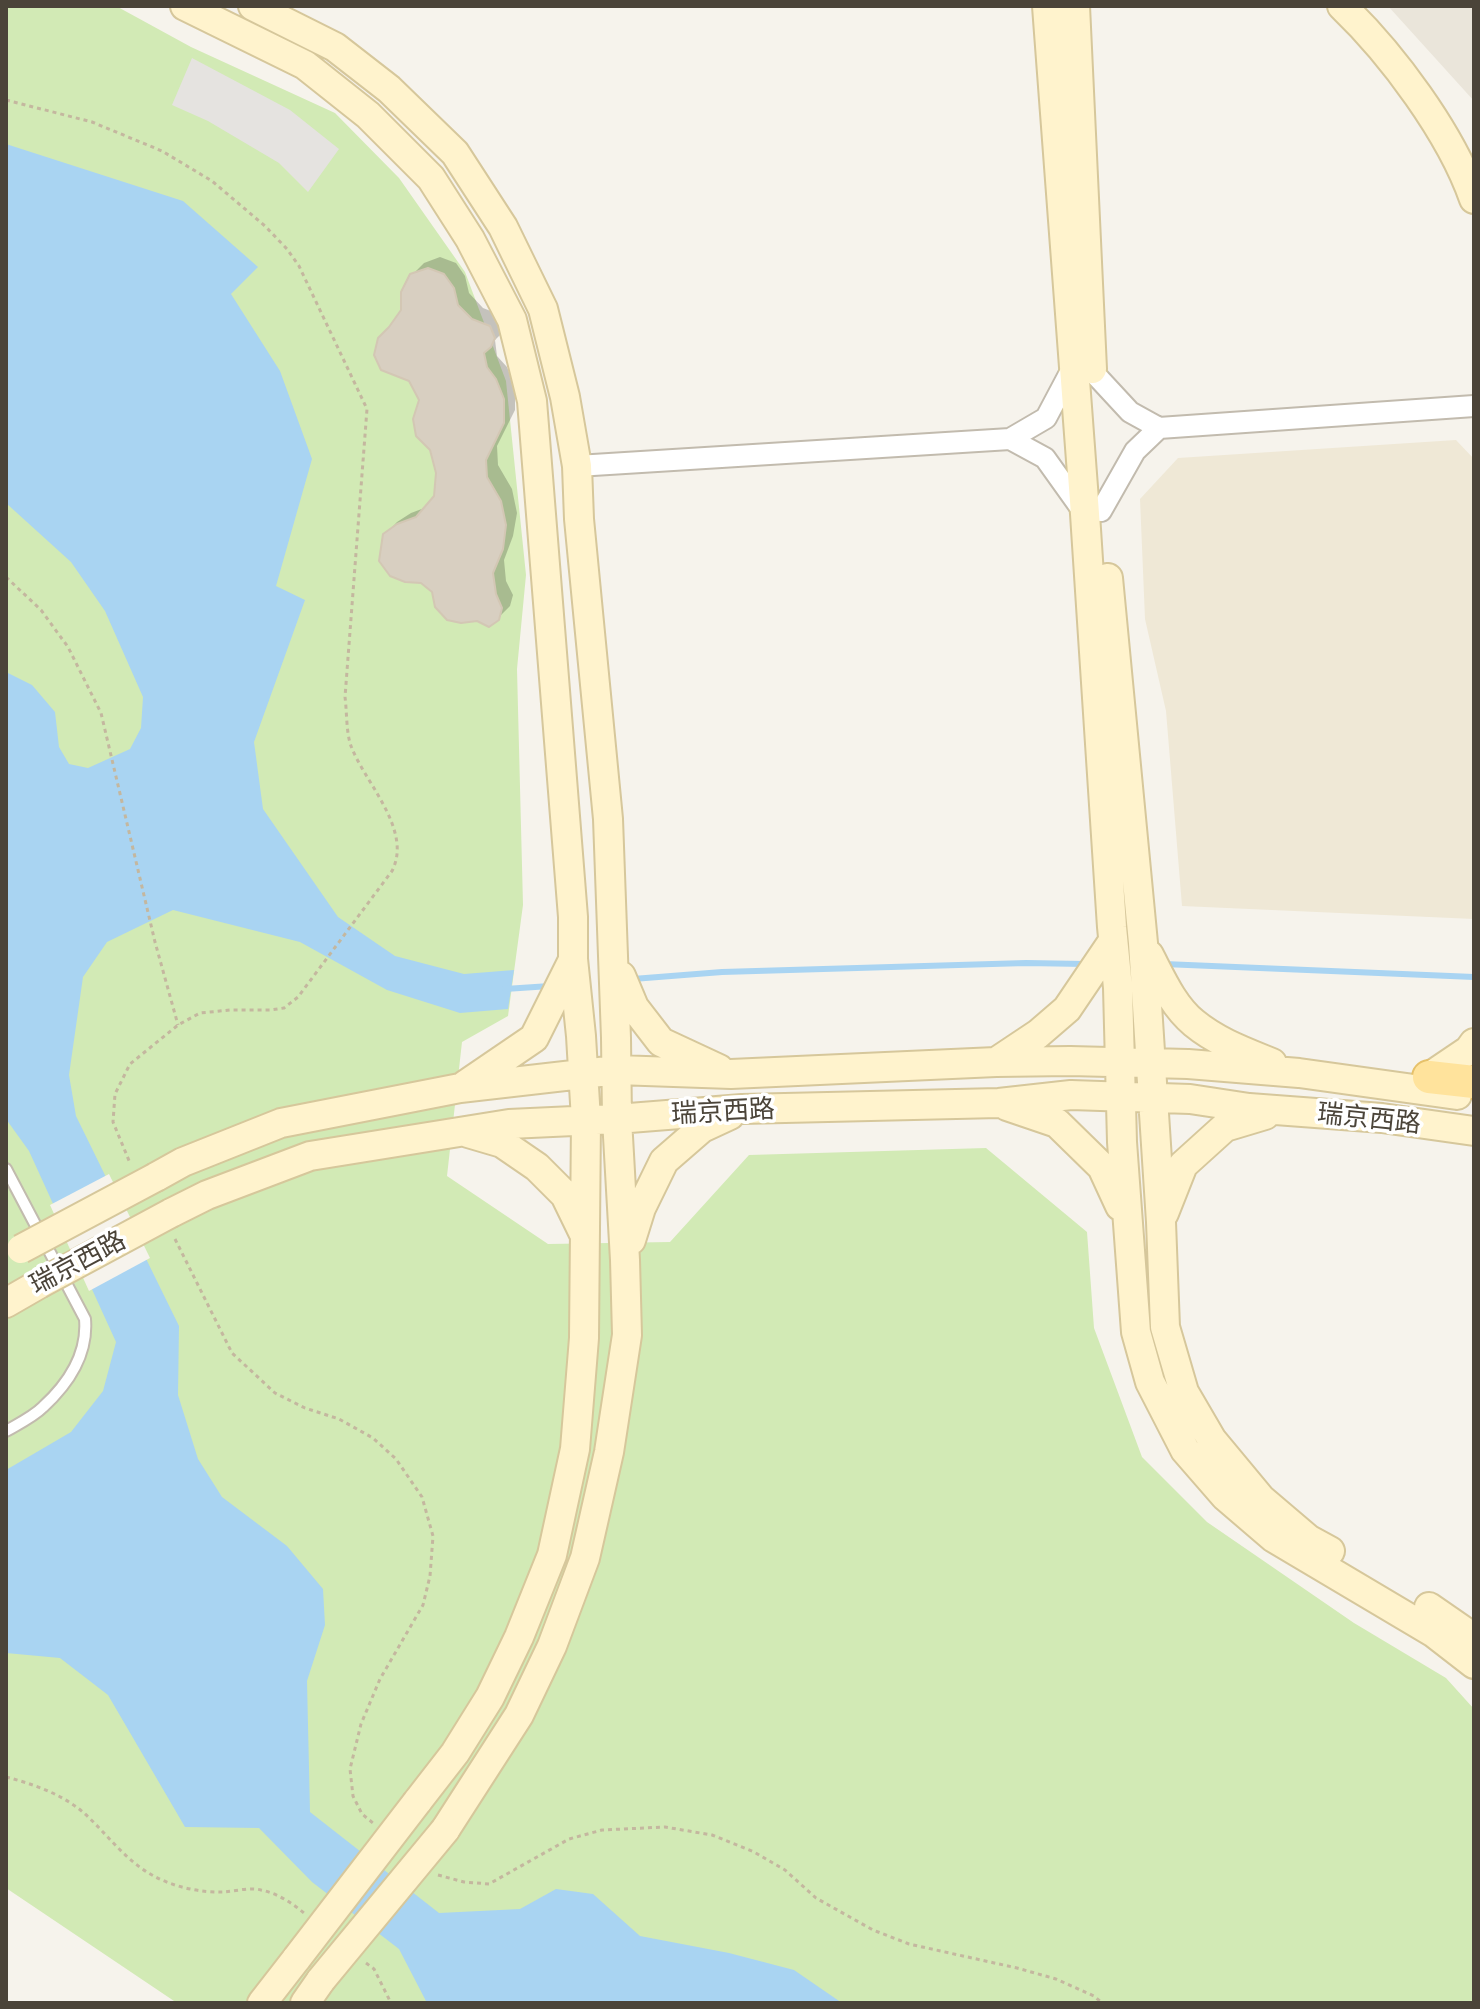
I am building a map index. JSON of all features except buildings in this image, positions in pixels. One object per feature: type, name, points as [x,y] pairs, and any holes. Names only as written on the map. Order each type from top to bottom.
[{"type":"main road","points":[[1429,1077],[1474,1082]]},
{"type":"street","points":[[185,6],[305,65],[368,115],[431,178],[470,239],[512,320],[532,401],[586,1120],[584,1338],[575,1449],[552,1555],[519,1637],[490,1697],[455,1753],[262,2003]]},
{"type":"street","points":[[253,6],[335,47]]},
{"type":"street","points":[[281,6],[299,15],[389,89],[455,153],[503,227],[543,309],[565,397],[577,466],[579,519],[608,819],[627,1335],[609,1452],[585,1558],[552,1646],[519,1715],[445,1830],[305,2003]]},
{"type":"street","points":[[1047,6],[1083,369],[1093,512],[1118,988],[1122,1142],[1136,1332],[1150,1382],[1185,1450],[1225,1496],[1274,1538],[1434,1633],[1474,1664]]},
{"type":"street","points":[[577,466],[1010,439],[1046,418],[1083,369],[1075,6]]},
{"type":"street","points":[[1342,6],[1361,24],[1425,104],[1467,179],[1474,199]]},
{"type":"street","points":[[1083,369],[1130,412],[1159,428],[1474,406]]},
{"type":"street","points":[[1093,512],[1135,451],[1159,428]]},
{"type":"street","points":[[1010,439],[1045,458],[1093,512],[1143,937],[1157,990],[1151,1063],[1165,1327],[1184,1392],[1212,1440],[1261,1499],[1308,1539],[1441,1614],[1474,1638]]},
{"type":"street","points":[[564,821],[575,834],[589,837],[603,830],[608,819]]},
{"type":"street","points":[[996,1062],[1038,1034],[1067,1009],[1113,934]]},
{"type":"street","points":[[613,958],[634,1007],[661,1042],[731,1074]]},
{"type":"street","points":[[460,1088],[534,1038],[573,959]]},
{"type":"street","points":[[1157,990],[1192,1022],[1229,1045],[1299,1073]]},
{"type":"street","points":[[1429,1077],[1469,1050],[1474,1043]]},
{"type":"street","name":"瑞京西路","points":[[14,1253],[144,1172],[183,1162],[281,1123],[460,1088],[617,1070],[731,1074],[996,1062],[1188,1064],[1299,1073],[1474,1097]]},
{"type":"street","points":[[1381,1083],[1474,1069]]},
{"type":"street","name":"瑞京西路","points":[[6,1303],[170,1221],[207,1195],[310,1156],[509,1124],[742,1109],[999,1103],[1071,1095],[1190,1099],[1281,1111],[1382,1118],[1474,1131]]},
{"type":"street","points":[[999,1103],[1057,1123],[1102,1167],[1129,1226]]},
{"type":"street","points":[[625,1260],[641,1208],[664,1161],[702,1128],[742,1109]]},
{"type":"street","points":[[1161,1222],[1183,1165],[1225,1127],[1281,1111]]},
{"type":"street","points":[[463,1132],[502,1143],[537,1167],[565,1195],[586,1238]]},
{"type":"street","points":[[584,1338],[590,1321],[602,1315],[618,1320],[627,1335]]},
{"type":"lane","points":[[6,1169],[85,1319],[86,1333],[77,1365],[61,1387],[41,1409],[6,1431]]},
{"type":"path","points":[[6,100],[92,122],[162,151],[212,181],[265,226],[299,266],[367,409],[345,697],[350,744],[387,811],[397,840],[397,861],[298,997],[284,1008],[200,1013],[178,1025],[130,1064],[115,1094],[113,1122],[125,1155],[144,1172]]},
{"type":"path","points":[[6,577],[41,610],[68,647],[101,713],[155,942],[178,1025]]},
{"type":"path","points":[[170,1221],[232,1353],[275,1393],[305,1408],[339,1419],[373,1438],[396,1459],[422,1497],[433,1536],[430,1576],[423,1605],[380,1679],[361,1724],[350,1769],[353,1796],[362,1814],[373,1823]]},
{"type":"path","points":[[6,1777],[48,1790],[82,1811],[125,1855],[152,1875],[186,1889],[220,1892],[258,1889],[277,1895],[305,1913]]},
{"type":"path","points":[[439,1875],[464,1882],[489,1884],[569,1839],[602,1830],[665,1827],[712,1835],[765,1858],[785,1870],[816,1898],[873,1930],[909,1944],[1056,1979],[1094,1996],[1102,2003]]},
{"type":"path","points":[[362,1960],[374,1969],[391,2003]]},
{"type":"shaded area","points":[[1388,6],[1474,6],[1474,101]]},
{"type":"shaded area","points":[[192,58],[290,110],[339,149],[308,192],[279,163],[208,121],[172,105]]},
{"type":"shaded area","points":[[1456,440],[1474,459],[1474,919],[1182,906],[1166,711],[1145,619],[1140,499],[1178,458]]},
{"type":"green space","points":[[6,6],[116,6],[191,47],[335,113],[399,178],[465,272],[506,381],[526,575],[517,669],[523,905],[508,1016],[462,1042],[447,1176],[548,1244],[670,1242],[749,1155],[986,1148],[1087,1232],[1094,1328],[1142,1457],[1207,1522],[1354,1623],[1446,1678],[1474,1709],[1474,2003],[177,2003],[6,1888]]},
{"type":"water","points":[[6,144],[183,201],[258,267],[231,294],[280,371],[312,459],[276,586],[305,600],[254,742],[263,809],[338,917],[395,956],[464,974],[514,970],[508,1009],[460,1013],[387,990],[300,942],[173,910],[107,942],[83,977],[69,1075],[76,1116],[179,1326],[178,1395],[198,1459],[222,1497],[287,1546],[323,1589],[325,1625],[307,1681],[310,1812],[439,1913],[520,1909],[556,1889],[593,1894],[640,1936],[729,1953],[794,1970],[842,2003],[427,2003],[399,1949],[312,1882],[259,1828],[185,1827],[108,1695],[60,1658],[6,1653],[6,1470],[71,1432],[103,1391],[116,1342],[29,1151],[6,1119],[6,672],[32,685],[55,712],[59,747],[69,764],[88,768],[130,749],[141,728],[143,697],[105,611],[71,562],[6,503]]},
{"type":"pier","points":[[109,1174],[150,1258],[89,1291],[50,1205]]},
{"type":"waterway","points":[[633,979],[722,972],[1085,964]]},
{"type":"waterway","points":[[1164,964],[1474,977]]},
{"type":"waterway","points":[[505,989],[550,986]]}]
